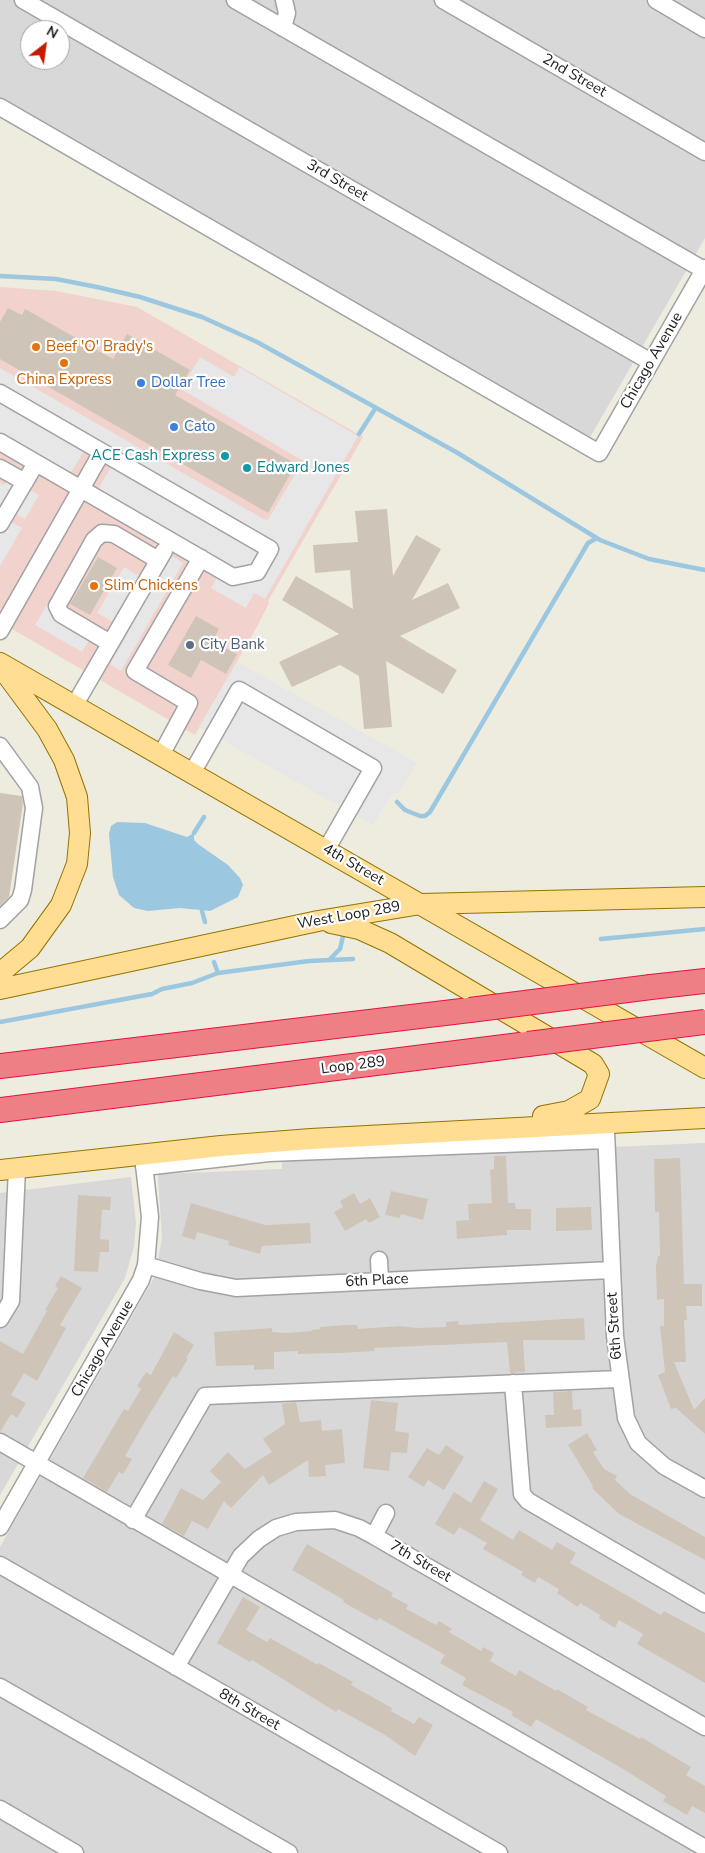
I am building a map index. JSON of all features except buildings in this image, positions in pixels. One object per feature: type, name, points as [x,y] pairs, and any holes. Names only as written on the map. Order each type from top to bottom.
[{"type":"highway","points":[[0,1066],[705,981]]},
{"type":"highway","name":"Loop 289","points":[[0,1110],[705,1022]]},
{"type":"main road","name":"4th Street","points":[[0,664],[705,1068]]},
{"type":"main road","points":[[0,664],[47,729],[64,760],[73,784],[80,823],[76,864],[61,905],[30,948],[0,973]]},
{"type":"main road","name":"West Loop 289","points":[[0,989],[318,920],[421,904],[705,897]]},
{"type":"main road","points":[[318,920],[359,929],[390,943],[593,1064],[598,1074],[590,1099],[569,1111],[457,1130]]},
{"type":"main road","points":[[9,1169],[143,1161],[302,1140],[457,1130],[606,1133],[705,1118]]},
{"type":"street","name":"3rd Street","points":[[23,0],[651,362]]},
{"type":"street","points":[[235,0],[704,269]]},
{"type":"street","points":[[284,0],[287,12],[284,28]]},
{"type":"street","name":"2nd Street","points":[[443,0],[705,152]]},
{"type":"street","points":[[656,0],[705,29]]},
{"type":"street","name":"Chicago Avenue","points":[[0,107],[599,453],[704,269]]},
{"type":"street","points":[[0,393],[270,549],[257,572],[233,577],[0,442]]},
{"type":"street","points":[[0,631],[102,452]]},
{"type":"street","points":[[0,524],[36,463]]},
{"type":"street","points":[[0,468],[24,482]]},
{"type":"street","points":[[110,643],[61,614],[57,606],[94,540],[102,533],[114,534],[158,560]]},
{"type":"street","points":[[74,706],[170,540]]},
{"type":"street","points":[[161,755],[189,703],[135,671],[201,558]]},
{"type":"street","points":[[192,773],[239,690],[373,768],[326,850]]},
{"type":"street","points":[[0,746],[30,787],[34,808],[20,900],[0,920]]},
{"type":"street","points":[[143,1161],[606,1133]]},
{"type":"street","name":"6th Street","points":[[606,1133],[611,1270],[619,1379],[626,1418],[638,1443],[664,1466],[705,1489]]},
{"type":"street","name":"Chicago Avenue","points":[[0,1527],[133,1296],[146,1265],[150,1217],[143,1161]]},
{"type":"street","points":[[0,1319],[11,1300],[9,1169]]},
{"type":"street","points":[[380,1260],[380,1280]]},
{"type":"street","name":"6th Place","points":[[146,1265],[200,1281],[236,1288],[611,1270]]},
{"type":"street","points":[[133,1520],[205,1396],[619,1379]]},
{"type":"street","points":[[513,1383],[522,1494],[528,1501],[705,1604]]},
{"type":"street","points":[[0,1442],[229,1576],[705,1848]]},
{"type":"street","points":[[374,1536],[386,1513]]},
{"type":"street","name":"7th Street","points":[[176,1667],[241,1556],[259,1539],[276,1528],[296,1522],[335,1520],[359,1528],[374,1536],[705,1727]]},
{"type":"street","name":"8th Street","points":[[0,1565],[500,1853]]},
{"type":"street","points":[[0,1687],[289,1853]]},
{"type":"street","points":[[0,1809],[75,1853]]},
{"type":"shaded area","points":[[0,0],[705,0],[705,238],[589,439],[0,99]]},
{"type":"shaded area","points":[[0,287],[56,291],[137,307],[363,437],[268,601],[269,603],[259,623],[195,735],[0,622]]},
{"type":"shaded area","points":[[200,357],[234,377],[239,367],[358,436],[265,599],[254,593],[246,608],[211,588],[218,576],[90,503],[111,467],[84,451],[62,487],[0,452],[0,368],[267,521],[303,461],[181,389]]},
{"type":"shaded area","points":[[8,478],[39,495],[25,519],[16,514],[12,522],[22,528],[0,566],[0,483],[4,485]]},
{"type":"shaded area","points":[[172,556],[183,563],[121,671],[110,664],[129,631],[97,613],[124,567],[155,585]]},
{"type":"shaded area","points":[[49,601],[96,628],[82,652],[35,625]]},
{"type":"shaded area","points":[[237,662],[417,763],[398,793],[392,794],[373,825],[199,727]]},
{"type":"shaded area","points":[[705,1143],[705,1853],[0,1853],[0,1547],[154,1278],[162,1239],[158,1174],[282,1169],[282,1161]]},
{"type":"shaded area","points":[[131,1177],[136,1223],[134,1247],[125,1278],[0,1495],[0,1193]]},
{"type":"water","points":[[117,822],[145,823],[187,837],[194,833],[194,840],[198,844],[228,865],[240,878],[243,885],[238,897],[210,911],[180,908],[148,911],[134,908],[119,895],[113,877],[109,834],[111,826]]},
{"type":"waterway","points":[[0,276],[56,279],[97,287],[140,297],[202,317],[257,342],[456,452],[600,540],[649,559],[705,570]]},
{"type":"waterway","points":[[359,434],[375,409]]},
{"type":"waterway","points":[[397,802],[405,810],[420,816],[425,816],[430,812],[588,543],[597,538]]},
{"type":"waterway","points":[[194,833],[204,817]]},
{"type":"waterway","points":[[202,911],[205,922]]},
{"type":"waterway","points":[[601,939],[705,929]]},
{"type":"waterway","points":[[329,960],[340,949],[343,936]]},
{"type":"waterway","points":[[218,973],[309,961],[353,959]]},
{"type":"waterway","points":[[0,1022],[152,994],[162,989],[192,983],[218,973],[214,962]]},
{"type":"place","name":"Beef 'O' Brady's","points":[[36,347]]},
{"type":"place","name":"China Express","points":[[64,363]]},
{"type":"place","name":"Dollar Tree","points":[[141,383]]},
{"type":"place","name":"Cato","points":[[174,427]]},
{"type":"place","name":"ACE Cash Express","points":[[225,456]]},
{"type":"place","name":"Edward Jones","points":[[247,468]]},
{"type":"place","name":"Slim Chickens","points":[[94,586]]},
{"type":"place","name":"City Bank","points":[[190,645]]}]
